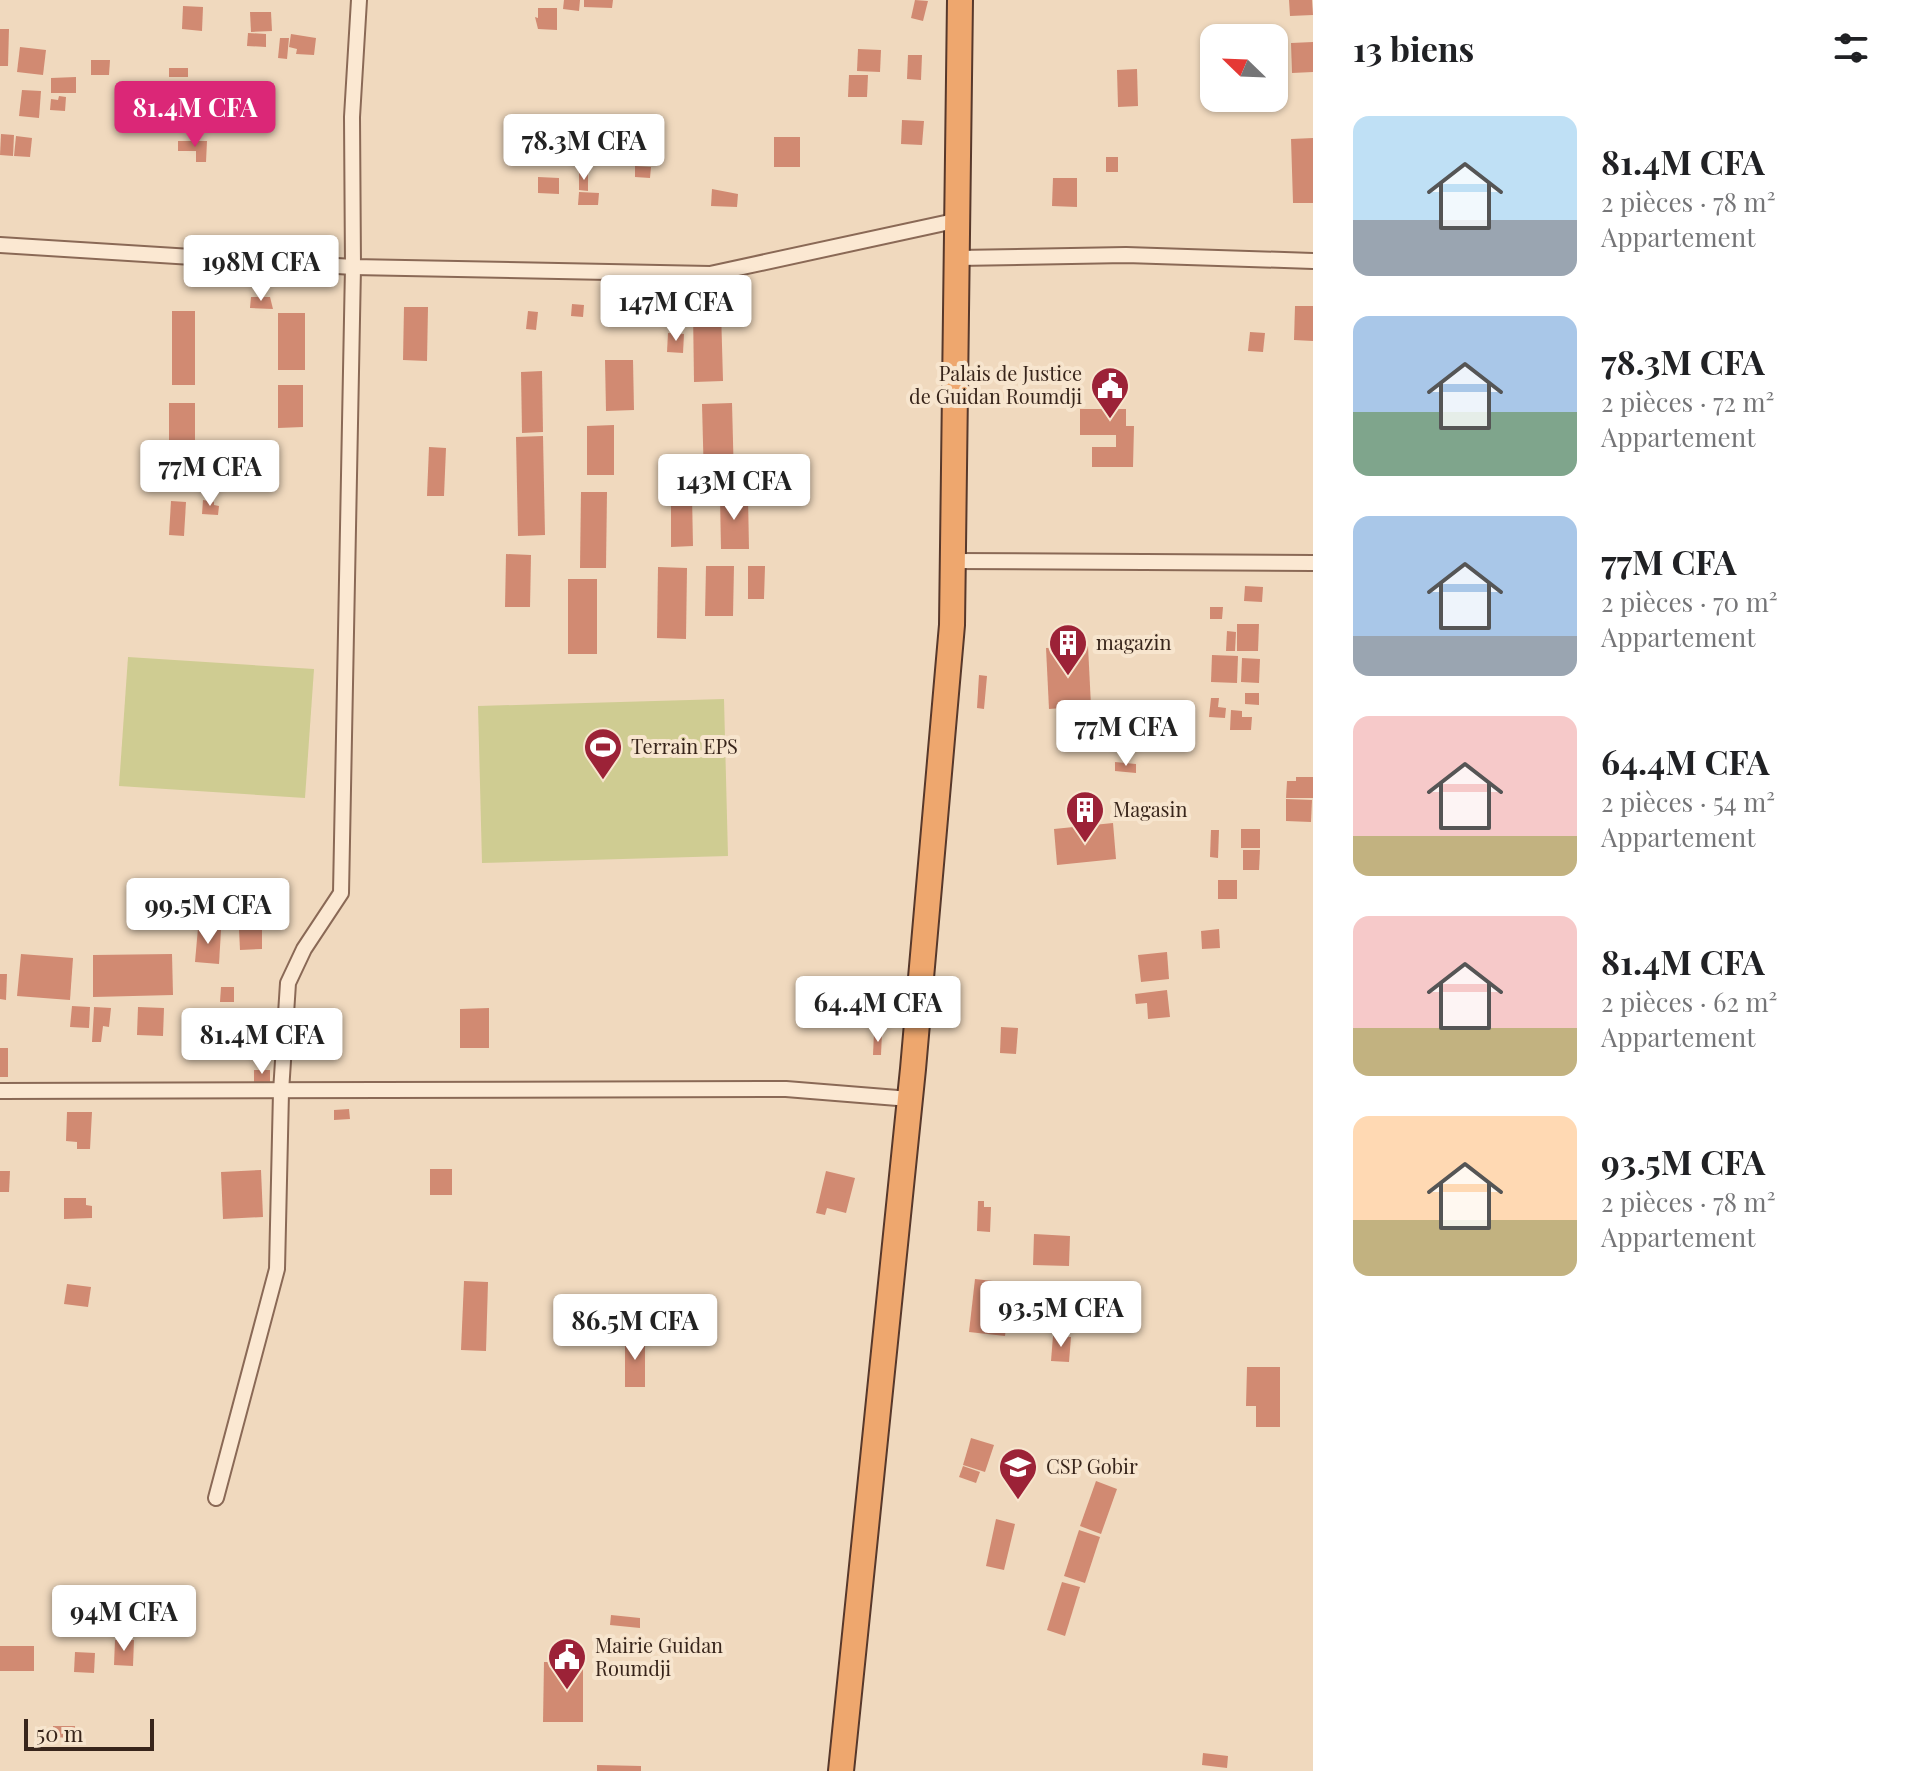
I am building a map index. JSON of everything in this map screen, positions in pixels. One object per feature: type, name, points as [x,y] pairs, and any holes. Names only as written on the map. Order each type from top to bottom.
[{"type":"highway","points":[[841,1771],[910,1099],[952,625],[960,0]]},
{"type":"street","points":[[216,1498],[277,1269],[281,1092],[288,983],[304,949],[341,893],[353,267],[352,117],[359,0]]},
{"type":"street","points":[[0,245],[353,267],[710,274],[959,220]]},
{"type":"street","points":[[958,258],[1126,255],[1313,261]]},
{"type":"street","points":[[953,561],[1313,563]]},
{"type":"street","points":[[0,1091],[786,1089],[910,1099]]},
{"type":"shaded area","points":[[128,657],[314,669],[305,798],[119,786]]},
{"type":"shaded area","name":"Terrain EPS","points":[[724,699],[728,856],[482,863],[478,706]]},
{"type":"building","points":[[564,0],[580,0],[579,11],[563,9]]},
{"type":"building","points":[[584,0],[613,0],[612,8],[584,7]]},
{"type":"building","points":[[915,0],[928,1],[923,21],[911,18]]},
{"type":"building","points":[[1289,0],[1312,0],[1313,15],[1290,16]]},
{"type":"building","points":[[183,6],[203,7],[202,31],[182,29]]},
{"type":"building","points":[[538,8],[557,8],[557,30],[538,29],[535,17],[538,18]]},
{"type":"building","points":[[250,12],[271,12],[272,31],[251,32]]},
{"type":"building","points":[[0,29],[9,29],[8,66],[0,66]]},
{"type":"building","points":[[248,33],[266,34],[266,47],[247,46]]},
{"type":"building","points":[[291,34],[316,38],[314,55],[296,54],[297,49],[289,47]]},
{"type":"building","points":[[280,38],[289,38],[287,59],[278,58]]},
{"type":"building","points":[[1313,42],[1313,72],[1292,73],[1291,43]]},
{"type":"building","points":[[20,47],[46,50],[43,75],[17,72]]},
{"type":"building","points":[[858,49],[881,50],[880,72],[857,71]]},
{"type":"building","points":[[908,55],[922,55],[921,80],[907,79]]},
{"type":"building","points":[[91,60],[110,60],[109,75],[91,75]]},
{"type":"building","points":[[169,68],[188,68],[188,77],[169,77]]},
{"type":"building","points":[[1137,69],[1138,106],[1118,107],[1117,70]]},
{"type":"building","points":[[849,75],[868,75],[867,97],[848,97]]},
{"type":"building","points":[[76,77],[76,93],[51,93],[51,78]]},
{"type":"building","points":[[202,82],[203,106],[176,107],[175,84]]},
{"type":"building","points":[[22,90],[41,91],[39,118],[19,116]]},
{"type":"building","points":[[59,96],[66,97],[65,111],[50,110],[51,99],[58,100]]},
{"type":"building","points":[[902,120],[924,121],[922,145],[901,144]]},
{"type":"building","points":[[599,122],[620,123],[618,143],[598,141]]},
{"type":"building","points":[[1,134],[14,135],[13,156],[0,155]]},
{"type":"building","points":[[16,136],[32,138],[30,157],[14,156]]},
{"type":"building","points":[[774,137],[800,137],[800,167],[774,167]]},
{"type":"building","points":[[1313,138],[1313,203],[1293,203],[1291,139]]},
{"type":"building","points":[[178,141],[207,141],[206,162],[196,162],[196,151],[178,151]]},
{"type":"building","points":[[1106,157],[1118,157],[1118,172],[1106,172]]},
{"type":"building","points":[[635,166],[651,167],[650,178],[635,177]]},
{"type":"building","points":[[579,173],[588,174],[588,191],[579,190]]},
{"type":"building","points":[[538,177],[559,178],[559,194],[538,193]]},
{"type":"building","points":[[1053,178],[1077,178],[1077,207],[1052,206]]},
{"type":"building","points":[[712,189],[738,194],[737,207],[711,206]]},
{"type":"building","points":[[579,192],[599,193],[598,205],[578,205]]},
{"type":"building","points":[[659,292],[677,293],[676,304],[659,303]]},
{"type":"building","points":[[251,297],[270,297],[273,309],[250,308]]},
{"type":"building","points":[[572,304],[584,305],[583,317],[571,316]]},
{"type":"building","points":[[1295,306],[1313,306],[1313,341],[1294,340]]},
{"type":"building","points":[[404,307],[428,307],[427,361],[403,360]]},
{"type":"building","points":[[693,310],[721,310],[723,381],[694,382]]},
{"type":"building","points":[[172,311],[195,311],[195,385],[172,385]]},
{"type":"building","points":[[528,311],[538,312],[536,330],[526,329]]},
{"type":"building","points":[[278,313],[305,313],[305,370],[278,370]]},
{"type":"building","points":[[1250,332],[1265,333],[1263,352],[1248,351]]},
{"type":"building","points":[[668,333],[684,334],[683,353],[667,352]]},
{"type":"building","points":[[605,360],[633,360],[634,410],[606,411]]},
{"type":"building","points":[[542,371],[543,432],[522,433],[521,372]]},
{"type":"building","points":[[278,385],[303,385],[303,427],[278,428]]},
{"type":"building","points":[[169,403],[195,403],[195,477],[169,477]]},
{"type":"building","points":[[732,403],[734,480],[704,481],[702,404]]},
{"type":"building","points":[[1080,409],[1126,409],[1126,426],[1134,426],[1133,467],[1092,467],[1092,447],[1116,447],[1116,435],[1080,435]]},
{"type":"building","points":[[614,425],[614,475],[587,475],[587,426]]},
{"type":"building","points":[[543,436],[545,535],[518,536],[516,437]]},
{"type":"building","points":[[429,447],[446,448],[444,496],[427,496]]},
{"type":"building","points":[[581,492],[607,492],[606,568],[580,568]]},
{"type":"building","points":[[671,495],[692,495],[693,546],[671,547]]},
{"type":"building","points":[[720,496],[748,496],[749,549],[721,549]]},
{"type":"building","points":[[203,500],[219,506],[218,515],[202,514]]},
{"type":"building","points":[[171,501],[186,502],[184,536],[169,535]]},
{"type":"building","points":[[506,554],[531,555],[530,607],[505,607]]},
{"type":"building","points":[[706,566],[734,566],[733,616],[705,616]]},
{"type":"building","points":[[748,566],[765,566],[764,599],[748,599]]},
{"type":"building","points":[[658,567],[687,568],[686,639],[657,638]]},
{"type":"building","points":[[568,579],[597,579],[597,654],[568,654]]},
{"type":"building","points":[[1245,586],[1263,587],[1262,602],[1244,601]]},
{"type":"building","points":[[1210,607],[1223,607],[1222,619],[1210,619]]},
{"type":"building","points":[[1237,624],[1259,624],[1258,651],[1237,651]]},
{"type":"building","points":[[1227,631],[1236,632],[1235,651],[1226,651]]},
{"type":"building","name":"magazin","points":[[1088,646],[1091,706],[1049,709],[1046,648]]},
{"type":"building","points":[[1212,655],[1238,656],[1237,683],[1211,682]]},
{"type":"building","points":[[1242,658],[1260,659],[1259,683],[1241,682]]},
{"type":"building","points":[[979,675],[987,676],[984,709],[977,708]]},
{"type":"building","points":[[1245,693],[1259,693],[1259,705],[1245,704]]},
{"type":"building","points":[[1211,698],[1219,698],[1218,707],[1226,708],[1225,718],[1209,717]]},
{"type":"building","points":[[1231,710],[1242,711],[1242,717],[1252,717],[1251,730],[1230,730]]},
{"type":"building","points":[[1115,762],[1136,764],[1136,773],[1115,771]]},
{"type":"building","points":[[1296,777],[1313,777],[1313,798],[1286,798],[1287,781],[1296,781]]},
{"type":"building","points":[[1286,799],[1312,800],[1311,822],[1286,821]]},
{"type":"building","name":"Magasin","points":[[1113,823],[1116,859],[1057,865],[1054,829]]},
{"type":"building","points":[[1241,829],[1260,829],[1260,848],[1241,848]]},
{"type":"building","points":[[1211,830],[1219,830],[1218,858],[1210,857]]},
{"type":"building","points":[[1243,850],[1260,850],[1259,870],[1243,870]]},
{"type":"building","points":[[1218,880],[1237,880],[1237,899],[1218,899]]},
{"type":"building","points":[[198,928],[221,930],[219,964],[195,962]]},
{"type":"building","points":[[262,928],[262,949],[240,950],[239,929]]},
{"type":"building","points":[[1219,929],[1220,948],[1202,949],[1201,931]]},
{"type":"building","points":[[1167,952],[1169,979],[1141,982],[1138,955]]},
{"type":"building","points":[[21,954],[73,958],[70,1000],[17,996]]},
{"type":"building","points":[[172,954],[173,995],[93,997],[93,955]]},
{"type":"building","points":[[0,974],[7,974],[6,1000],[0,999]]},
{"type":"building","points":[[221,987],[234,987],[234,1002],[220,1002]]},
{"type":"building","points":[[1167,990],[1170,1017],[1148,1019],[1147,1003],[1136,1004],[1135,994]]},
{"type":"building","points":[[72,1006],[90,1007],[89,1028],[70,1027]]},
{"type":"building","points":[[94,1007],[111,1008],[109,1027],[103,1026],[101,1042],[92,1042]]},
{"type":"building","points":[[138,1007],[164,1008],[163,1036],[137,1035]]},
{"type":"building","points":[[489,1008],[489,1048],[460,1048],[460,1009]]},
{"type":"building","points":[[1001,1027],[1018,1028],[1016,1054],[1000,1053]]},
{"type":"building","points":[[874,1032],[882,1032],[881,1055],[873,1055]]},
{"type":"building","points":[[0,1048],[8,1048],[8,1077],[0,1077]]},
{"type":"building","points":[[254,1070],[270,1070],[270,1083],[254,1082]]},
{"type":"building","points":[[349,1109],[350,1119],[334,1120],[334,1110]]},
{"type":"building","points":[[67,1112],[92,1112],[90,1149],[77,1149],[77,1142],[66,1141]]},
{"type":"building","points":[[430,1169],[452,1169],[452,1195],[430,1195]]},
{"type":"building","points":[[261,1170],[263,1217],[223,1219],[221,1172]]},
{"type":"building","points":[[0,1171],[10,1171],[9,1192],[0,1192]]},
{"type":"building","points":[[826,1171],[855,1178],[846,1213],[827,1208],[825,1215],[816,1213]]},
{"type":"building","points":[[64,1198],[86,1198],[86,1205],[92,1206],[92,1218],[64,1219]]},
{"type":"building","points":[[978,1201],[984,1201],[984,1207],[991,1207],[990,1232],[977,1231]]},
{"type":"building","points":[[1034,1234],[1070,1236],[1069,1266],[1033,1265]]},
{"type":"building","points":[[975,1279],[1011,1283],[1005,1336],[969,1332]]},
{"type":"building","points":[[464,1281],[488,1282],[486,1351],[461,1350]]},
{"type":"building","points":[[67,1284],[91,1287],[88,1307],[64,1304]]},
{"type":"building","points":[[1053,1336],[1071,1337],[1069,1362],[1051,1361]]},
{"type":"building","points":[[625,1338],[645,1338],[645,1387],[625,1387]]},
{"type":"building","points":[[1247,1367],[1280,1367],[1280,1427],[1256,1427],[1256,1406],[1246,1406]]},
{"type":"building","points":[[971,1438],[994,1445],[985,1472],[963,1465]]},
{"type":"building","points":[[963,1466],[980,1472],[976,1483],[959,1477]]},
{"type":"building","points":[[1096,1481],[1117,1489],[1101,1534],[1080,1526]]},
{"type":"building","points":[[996,1519],[1015,1524],[1004,1570],[986,1566]]},
{"type":"building","points":[[1079,1530],[1100,1537],[1085,1583],[1064,1576]]},
{"type":"building","points":[[1062,1582],[1080,1587],[1065,1636],[1047,1630]]},
{"type":"building","points":[[68,1605],[87,1606],[86,1612],[96,1612],[95,1626],[67,1625]]},
{"type":"building","points":[[611,1615],[640,1618],[640,1628],[610,1625]]},
{"type":"building","points":[[115,1640],[134,1640],[133,1666],[114,1665]]},
{"type":"building","points":[[0,1646],[34,1646],[34,1671],[0,1671]]},
{"type":"building","points":[[75,1652],[95,1653],[94,1673],[74,1672]]},
{"type":"building","points":[[544,1662],[583,1662],[583,1722],[543,1722]]},
{"type":"building","points":[[53,1726],[75,1726],[74,1738],[53,1737]]},
{"type":"building","points":[[1203,1753],[1228,1756],[1227,1768],[1202,1765]]},
{"type":"building","points":[[597,1765],[641,1766],[641,1771],[597,1771]]},
{"type":"place","name":"Palais de Justice de Guidan Roumdji","points":[[1110,420]]},
{"type":"place","name":"magazin","points":[[1068,677]]},
{"type":"place","name":"Terrain EPS","points":[[603,781]]},
{"type":"place","name":"Magasin","points":[[1085,844]]},
{"type":"place","name":"CSP Gobir","points":[[1018,1501]]},
{"type":"place","name":"Mairie Guidan Roumdji","points":[[567,1691]]}]
